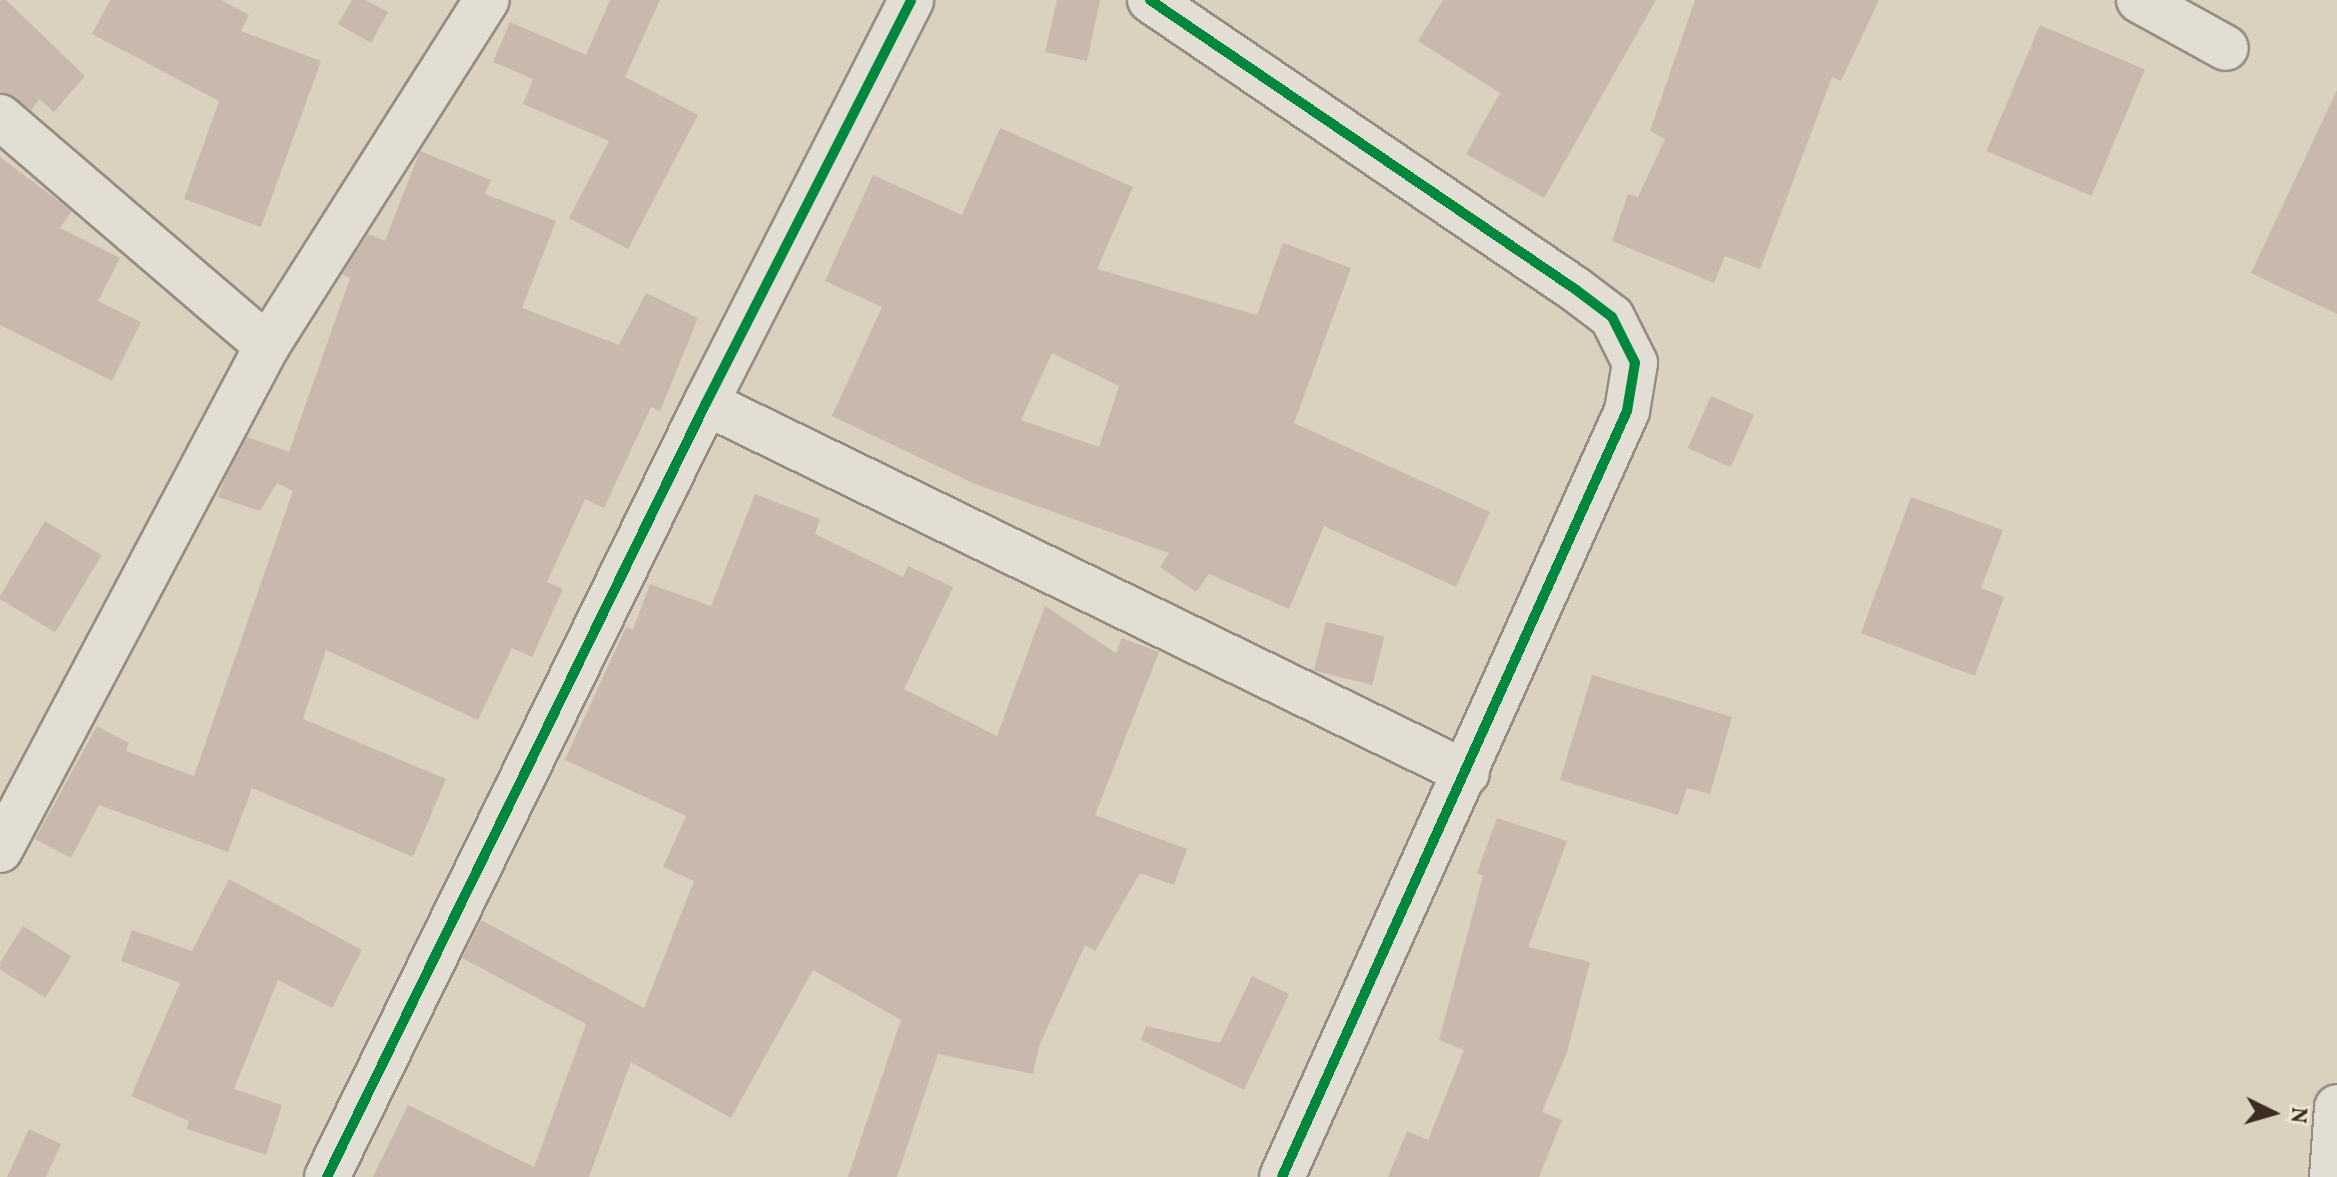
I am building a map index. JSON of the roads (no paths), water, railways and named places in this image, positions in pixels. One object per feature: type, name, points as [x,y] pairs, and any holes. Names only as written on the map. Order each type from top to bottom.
[{"type":"street","points":[[0,850],[267,346],[487,0]]},
{"type":"street","points":[[327,1177],[706,403],[911,0]]},
{"type":"street","points":[[1150,0],[1575,289],[1612,317],[1635,363],[1627,411],[1467,773],[1282,1177]]},
{"type":"street","points":[[2139,0],[2226,48]]},
{"type":"street","points":[[0,117],[267,346]]},
{"type":"street","points":[[706,403],[1467,773]]},
{"type":"street","points":[[2332,1177],[2337,1107]]}]
